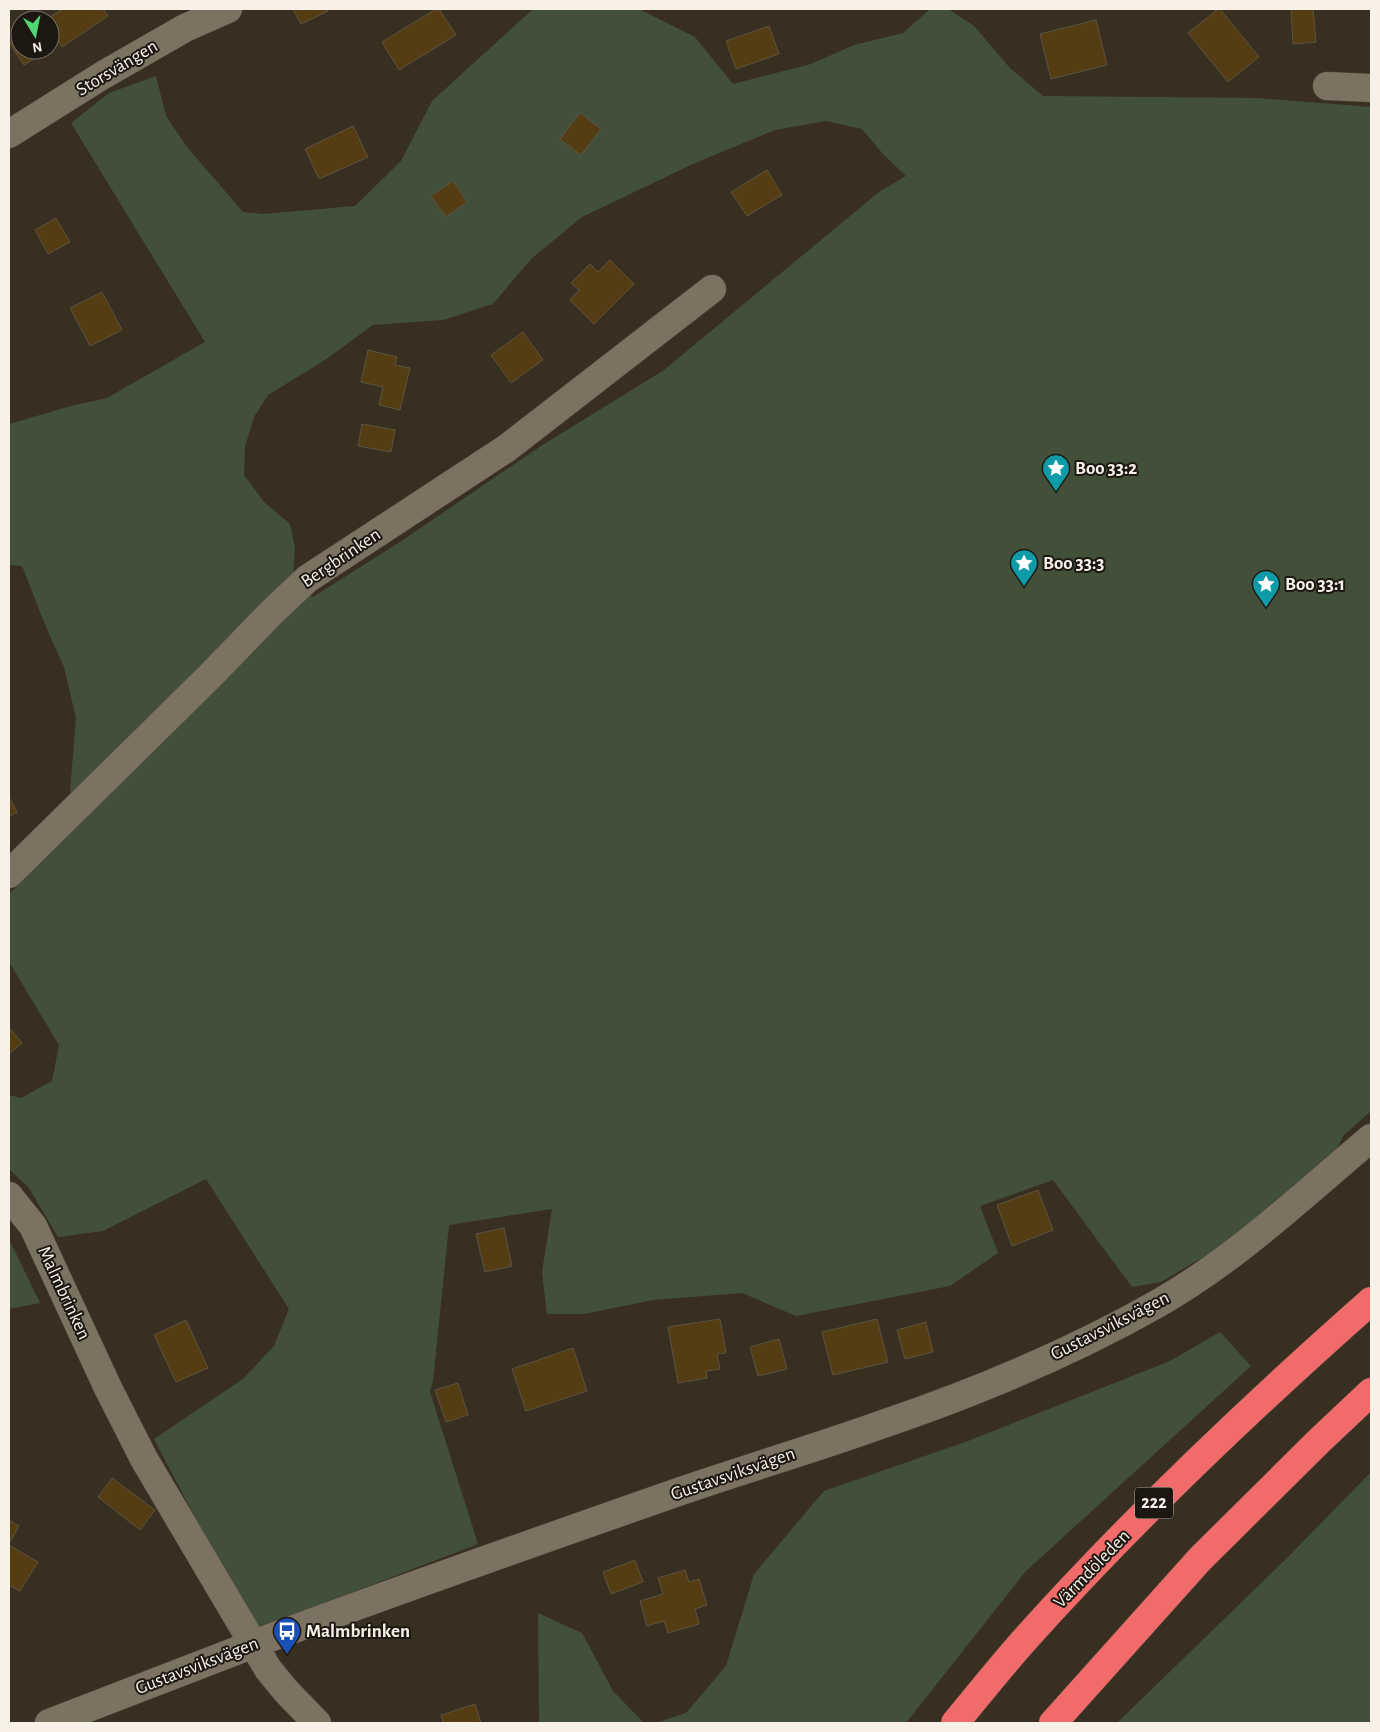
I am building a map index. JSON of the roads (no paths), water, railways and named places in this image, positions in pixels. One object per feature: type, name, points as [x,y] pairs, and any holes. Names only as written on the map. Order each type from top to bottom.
[{"type":"highway","name":"Värmdöleden","points":[[955,1723],[1028,1637],[1158,1500],[1295,1368],[1371,1301]]},
{"type":"highway","points":[[1053,1723],[1200,1559],[1371,1392]]},
{"type":"street","name":"Storsvängen","points":[[9,134],[185,28],[228,9]]},
{"type":"street","points":[[1327,86],[1371,88]]},
{"type":"street","name":"Bergbrinken","points":[[9,874],[307,578],[507,448],[712,289]]},
{"type":"street","name":"Gustavsviksvägen","points":[[48,1723],[254,1644],[543,1539],[719,1478],[885,1424],[992,1382],[1049,1357],[1134,1317],[1205,1274],[1258,1234],[1371,1138]]},
{"type":"street","name":"Malmbrinken","points":[[9,1196],[33,1226],[108,1388],[144,1459],[268,1669],[286,1691],[318,1723]]},
{"type":"place","name":"Boo 33:2","points":[[1056,492]]},
{"type":"place","name":"Boo 33:3","points":[[1024,587]]},
{"type":"place","name":"Boo 33:1","points":[[1266,608]]},
{"type":"place","name":"Malmbrinken","points":[[287,1655]]}]
